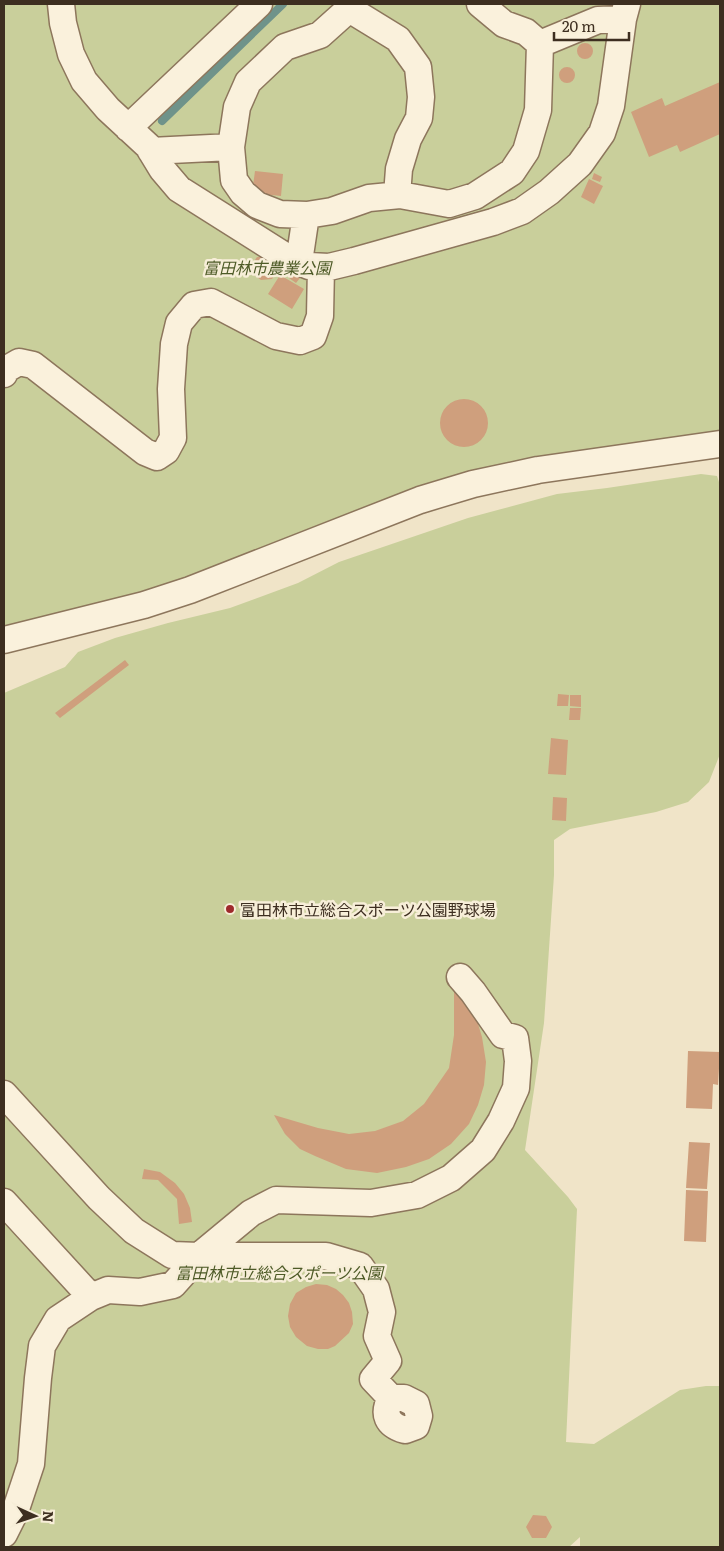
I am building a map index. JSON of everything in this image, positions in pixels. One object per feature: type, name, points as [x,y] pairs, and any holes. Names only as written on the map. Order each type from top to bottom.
[{"type":"street","points":[[61,4],[63,23],[71,54],[84,81],[108,109],[148,146],[162,169],[179,188],[285,256],[310,264],[329,267],[354,262],[493,222],[522,211],[549,192],[580,164],[602,133],[611,106],[625,11],[540,44]]},
{"type":"street","points":[[128,128],[259,4]]},
{"type":"street","points":[[480,4],[504,24],[526,32],[540,44]]},
{"type":"street","points":[[397,196],[400,169],[408,139],[419,118],[421,97],[418,67],[398,39],[351,6],[320,35],[285,46],[248,82],[237,107],[231,147],[234,180],[242,193],[257,205],[280,214],[306,215],[332,211],[369,198],[397,196],[449,204],[475,196],[512,172],[526,151],[538,110],[540,44]]},
{"type":"street","points":[[151,151],[231,147]]},
{"type":"street","points":[[4,374],[6,370],[19,362],[33,365],[145,452],[157,457],[166,451],[173,438],[170,389],[174,344],[179,323],[194,305],[211,302],[276,336],[300,341],[313,336],[320,316],[310,264],[306,215]]},
{"type":"street","points":[[4,640],[144,604],[190,590],[420,500],[473,484],[538,470],[720,444]]},
{"type":"street","points":[[4,1534],[15,1512],[31,1464],[42,1346],[58,1319],[91,1297],[108,1290],[140,1292],[173,1284],[199,1256],[251,1213],[276,1200],[371,1203],[417,1195],[450,1178],[483,1150],[501,1121],[516,1088],[518,1061],[515,1038],[503,1035],[473,992],[460,977]]},
{"type":"street","points":[[4,1094],[99,1198],[134,1231],[172,1255],[326,1256],[360,1266],[376,1289],[382,1312],[377,1336],[388,1361],[373,1379],[391,1398]]},
{"type":"street","points":[[4,1202],[91,1297]]},
{"type":"green space","name":"富田林市農業公園","points":[[4,4],[720,4],[720,434],[465,472],[162,588],[4,630]]},
{"type":"green space","name":"富田林市立総合スポーツ公園","points":[[701,474],[717,476],[720,485],[720,754],[709,782],[688,802],[656,812],[570,829],[554,840],[554,875],[544,1023],[525,1150],[577,1209],[566,1442],[594,1444],[680,1390],[720,1386],[720,1547],[580,1547],[580,1537],[569,1547],[4,1547],[4,693],[65,667],[78,652],[115,638],[230,608],[298,583],[339,562],[468,518],[557,494]]},
{"type":"building","points":[[585,43],[591,45],[593,51],[591,57],[585,59],[579,57],[577,51],[579,45]]},
{"type":"building","points":[[567,67],[575,75],[567,83],[559,75]]},
{"type":"building","points":[[720,82],[720,134],[680,152],[677,145],[649,157],[631,112],[662,98],[665,106]]},
{"type":"building","points":[[255,171],[283,174],[281,196],[252,193]]},
{"type":"building","points":[[594,173],[602,177],[600,182],[592,179]]},
{"type":"building","points":[[589,179],[603,186],[594,204],[581,197]]},
{"type":"building","points":[[257,257],[270,257],[277,263],[277,272],[272,279],[261,280],[254,275],[251,266]]},
{"type":"building","points":[[293,272],[300,278],[296,283],[289,278]]},
{"type":"building","points":[[280,275],[304,289],[292,309],[268,294]]},
{"type":"building","points":[[459,399],[469,399],[481,406],[488,418],[488,428],[481,440],[469,447],[459,447],[451,443],[444,436],[440,428],[440,418],[444,410],[451,403]]},
{"type":"building","points":[[125,660],[129,665],[60,718],[55,713]]},
{"type":"building","points":[[558,694],[569,695],[568,706],[557,706]]},
{"type":"building","points":[[570,695],[581,695],[581,707],[570,706]]},
{"type":"building","points":[[570,708],[581,708],[580,720],[569,720]]},
{"type":"building","points":[[551,738],[568,740],[566,775],[548,774]]},
{"type":"building","points":[[553,797],[567,798],[566,821],[552,820]]},
{"type":"building","points":[[454,985],[472,1004],[482,1037],[486,1062],[484,1085],[478,1105],[469,1124],[451,1144],[429,1159],[406,1167],[377,1173],[346,1169],[315,1156],[300,1149],[285,1134],[274,1115],[318,1128],[349,1134],[375,1131],[403,1121],[424,1104],[449,1068],[454,1035]]},
{"type":"building","points":[[688,1051],[720,1052],[718,1085],[713,1084],[712,1109],[686,1108]]},
{"type":"building","points":[[689,1142],[710,1143],[707,1189],[686,1188]]},
{"type":"building","points":[[144,1169],[160,1172],[175,1183],[184,1194],[190,1208],[192,1222],[179,1224],[177,1199],[158,1180],[142,1179]]},
{"type":"building","points":[[686,1190],[708,1191],[706,1242],[684,1241]]},
{"type":"building","points":[[316,1284],[327,1285],[336,1289],[349,1303],[352,1312],[353,1324],[349,1333],[335,1346],[328,1349],[307,1346],[296,1337],[290,1327],[288,1316],[290,1304],[296,1293]]},
{"type":"building","points":[[533,1515],[546,1516],[552,1527],[546,1538],[532,1538],[526,1527]]},
{"type":"waterway","points":[[162,121],[283,4]]},
{"type":"place","name":"富田林市立総合スポーツ公園野球場","points":[[230,909]]}]
